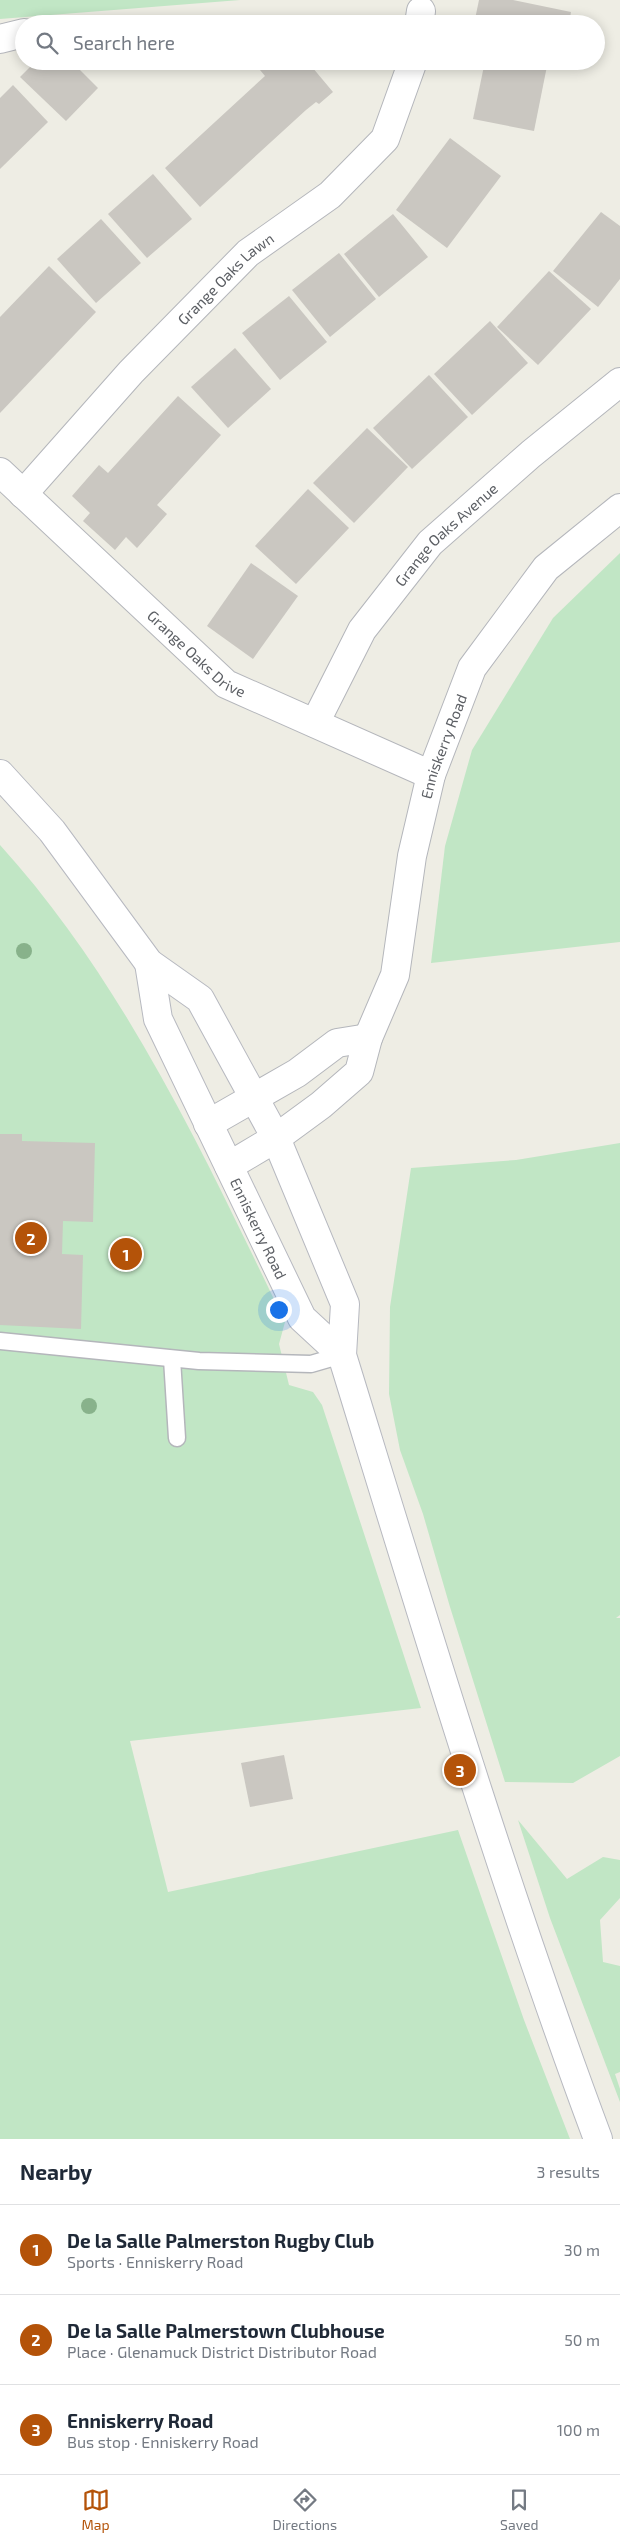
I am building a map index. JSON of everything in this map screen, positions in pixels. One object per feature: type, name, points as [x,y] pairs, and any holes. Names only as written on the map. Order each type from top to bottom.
[{"type":"street","points":[[0,39],[15,35]]},
{"type":"street","name":"Grange Oaks Lawn","points":[[23,494],[131,372],[248,253],[330,195],[385,139],[409,70]]},
{"type":"street","name":"Grange Oaks Avenue","points":[[315,723],[362,630],[430,543],[531,454],[620,382]]},
{"type":"street","name":"Grange Oaks Drive","points":[[0,472],[226,684],[430,775]]},
{"type":"street","name":"Enniskerry Road","points":[[342,1355],[302,1318],[229,1166],[276,1138],[322,1105],[359,1072],[368,1038],[395,975],[412,856],[430,775],[472,668],[546,568],[620,508]]},
{"type":"street","points":[[0,774],[52,831],[149,963],[158,1019],[229,1166]]},
{"type":"street","name":"Enniskerry Road","points":[[149,963],[200,999],[276,1138],[345,1304],[342,1355],[476,1784],[552,2018],[598,2139]]},
{"type":"street","points":[[208,1124],[297,1073],[337,1042],[368,1038]]},
{"type":"lane","points":[[0,1341],[172,1359],[311,1364],[342,1355]]},
{"type":"lane","points":[[172,1359],[177,1438]]},
{"type":"green space","points":[[0,0],[240,0],[51,15],[15,15],[15,18],[0,19]]},
{"type":"green space","points":[[620,553],[620,942],[431,963],[445,846],[472,750],[553,618]]},
{"type":"green space","points":[[0,845],[45,898],[86,955],[124,1013],[193,1135],[255,1260],[285,1322],[279,1344],[289,1385],[313,1392],[322,1405],[421,1708],[130,1741],[168,1892],[458,1830],[524,2020],[570,2139],[0,2139]]},
{"type":"green space","points":[[620,1143],[620,1615],[616,1618],[620,1618],[620,1756],[573,1783],[505,1782],[423,1514],[400,1450],[389,1394],[390,1307],[411,1168],[516,1160]]},
{"type":"green space","points":[[518,1820],[567,1879],[603,1857],[620,1860],[620,1898],[600,1920],[603,1962],[620,1966],[620,2072],[615,2074],[620,2089],[620,2102],[550,1918]]},
{"type":"building","points":[[479,0],[513,0],[571,12],[570,15],[476,15]]},
{"type":"building","points":[[27,70],[80,70],[98,88],[66,121],[20,77]]},
{"type":"building","points":[[260,70],[315,70],[333,92],[319,104],[316,102],[306,110],[200,207],[165,168],[265,76]]},
{"type":"building","points":[[483,70],[546,70],[534,131],[473,119]]},
{"type":"building","points":[[13,85],[48,122],[0,169],[0,98]]},
{"type":"building","points":[[450,138],[501,176],[447,248],[396,210]]},
{"type":"building","points":[[153,174],[192,219],[147,258],[108,214]]},
{"type":"building","points":[[601,212],[620,226],[620,279],[598,307],[553,271]]},
{"type":"building","points":[[393,214],[428,257],[379,297],[344,254]]},
{"type":"building","points":[[101,219],[141,263],[96,303],[57,259]]},
{"type":"building","points":[[339,253],[376,299],[330,337],[292,290]]},
{"type":"building","points":[[49,266],[96,312],[0,413],[0,317]]},
{"type":"building","points":[[549,271],[591,309],[538,365],[497,327]]},
{"type":"building","points":[[289,296],[327,342],[280,380],[242,333]]},
{"type":"building","points":[[490,321],[528,363],[472,415],[434,374]]},
{"type":"building","points":[[235,348],[271,389],[228,428],[191,387]]},
{"type":"building","points":[[429,375],[468,417],[412,469],[373,428]]},
{"type":"building","points":[[178,396],[221,435],[157,505],[167,514],[137,548],[126,537],[115,550],[83,521],[90,513],[72,496],[99,465],[108,473]]},
{"type":"building","points":[[367,428],[408,467],[354,523],[313,483]]},
{"type":"building","points":[[308,489],[349,528],[296,584],[255,546]]},
{"type":"building","points":[[251,563],[298,596],[253,659],[207,626]]},
{"type":"building","points":[[0,1134],[22,1134],[22,1141],[95,1143],[93,1222],[63,1221],[62,1254],[83,1255],[81,1329],[0,1325]]},
{"type":"building","points":[[284,1755],[293,1799],[250,1807],[241,1763]]},
{"type":"place","name":"De la Salle Palmerstown Clubhouse","points":[[31,1238]]},
{"type":"place","name":"De la Salle Palmerston Rugby Club","points":[[126,1254]]},
{"type":"place","name":"Enniskerry Road","points":[[460,1770]]}]
